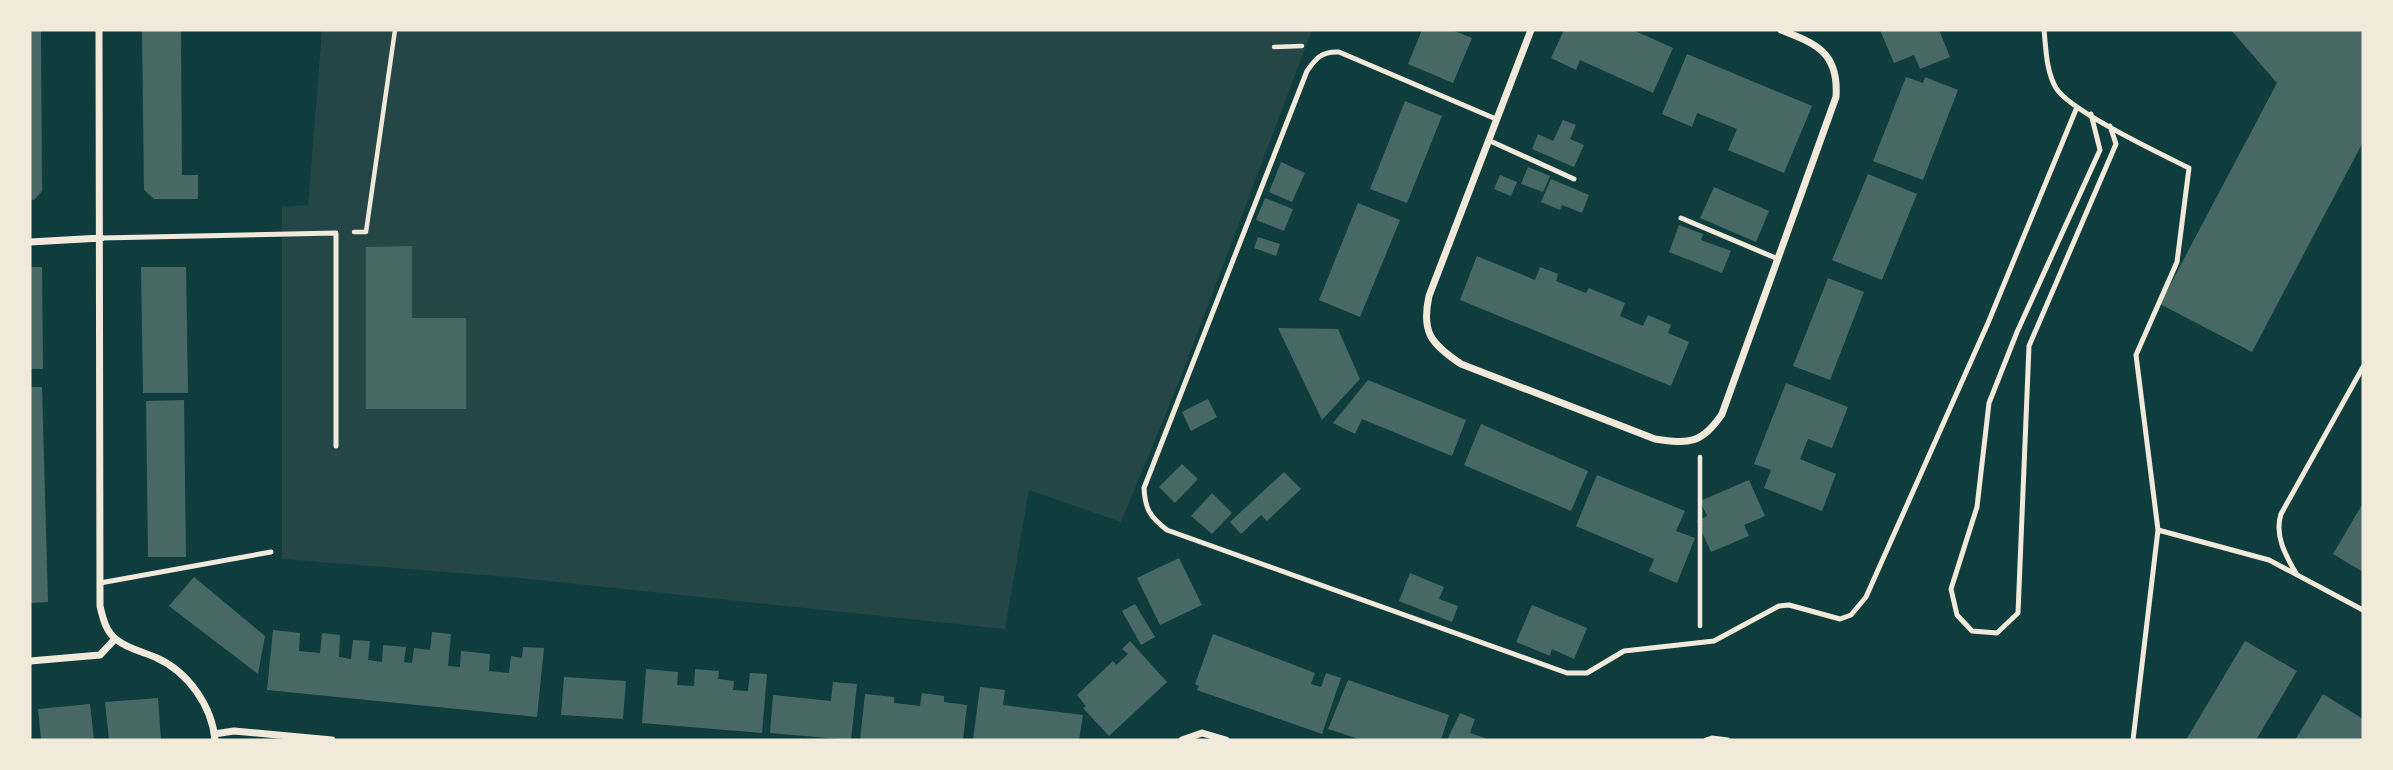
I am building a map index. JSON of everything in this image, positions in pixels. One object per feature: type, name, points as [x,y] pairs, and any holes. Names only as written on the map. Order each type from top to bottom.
[{"type":"street","points":[[99,30],[100,606],[105,626],[115,639],[177,670],[194,688],[206,707],[214,737],[234,731],[332,740]]},
{"type":"street","points":[[1531,30],[1429,296],[1424,316],[1433,341],[1461,364],[1656,439],[1691,441],[1711,430],[1722,414],[1836,97],[1837,81],[1832,65],[1823,51],[1781,30]]},
{"type":"street","points":[[30,242],[101,237]]},
{"type":"street","points":[[30,661],[100,654],[115,639]]},
{"type":"street","points":[[1182,740],[1202,733],[1226,740]]},
{"type":"lane","points":[[2044,30],[2048,68],[2055,87],[2070,104],[2189,168],[2177,262],[2136,355],[2158,530],[2133,740]]},
{"type":"lane","points":[[1496,119],[1339,52],[1328,51],[1317,58],[1307,71],[1144,488],[1145,504],[1151,517],[1167,530],[1567,673],[1587,673],[1623,651],[1714,641],[1779,606],[1789,605],[1840,619],[1851,615],[1866,597],[1988,323],[2077,107]]},
{"type":"lane","points":[[2091,114],[2100,150],[2017,332],[1989,403],[1977,507],[1951,589],[1956,615],[1972,631],[1997,633],[2018,613],[2029,346],[2116,144],[2110,126]]},
{"type":"lane","points":[[1488,140],[1574,179]]},
{"type":"lane","points":[[1681,218],[1777,259]]},
{"type":"lane","points":[[101,237],[337,233],[336,446]]},
{"type":"lane","points":[[2297,576],[2286,556],[2277,526],[2281,514],[2363,367]]},
{"type":"lane","points":[[2158,530],[2269,560],[2363,610]]},
{"type":"lane","points":[[100,583],[271,552]]},
{"type":"lane","points":[[1706,740],[1712,737],[1728,740]]},
{"type":"path","points":[[337,233],[366,232],[396,30]]},
{"type":"path","points":[[1691,441],[1702,461],[1699,641]]},
{"type":"shaded area","points":[[322,30],[1312,30],[1180,379],[1121,522],[1029,490],[1005,629],[510,577],[282,559],[282,207],[308,205]]},
{"type":"building","points":[[30,30],[41,30],[42,191],[34,200],[30,200]]},
{"type":"building","points":[[142,30],[181,30],[182,175],[198,175],[198,199],[154,199],[144,190]]},
{"type":"building","points":[[1422,30],[1452,30],[1472,38],[1453,83],[1408,64]]},
{"type":"building","points":[[1564,30],[1633,30],[1673,48],[1653,93],[1580,60],[1576,70],[1551,58]]},
{"type":"building","points":[[1880,30],[1939,30],[1950,57],[1920,69],[1914,55],[1894,63]]},
{"type":"building","points":[[2231,30],[2363,30],[2363,142],[2252,352],[2160,304],[2277,83]]},
{"type":"building","points":[[1687,54],[1812,106],[1784,173],[1728,150],[1737,129],[1697,113],[1692,127],[1662,114]]},
{"type":"building","points":[[1906,77],[1923,83],[1925,77],[1958,90],[1923,180],[1873,161]]},
{"type":"building","points":[[1405,101],[1442,116],[1407,203],[1370,189]]},
{"type":"building","points":[[1563,120],[1576,125],[1570,139],[1584,145],[1574,167],[1532,149],[1538,134],[1553,141]]},
{"type":"building","points":[[1281,162],[1305,173],[1292,202],[1269,192]]},
{"type":"building","points":[[1528,167],[1550,176],[1543,192],[1521,184]]},
{"type":"building","points":[[1868,174],[1917,194],[1882,280],[1832,260]]},
{"type":"building","points":[[1500,175],[1517,182],[1511,196],[1494,189]]},
{"type":"building","points":[[1551,179],[1589,195],[1582,213],[1562,205],[1560,210],[1541,202]]},
{"type":"building","points":[[1714,187],[1769,211],[1756,242],[1700,218]]},
{"type":"building","points":[[1265,198],[1293,209],[1284,231],[1256,220]]},
{"type":"building","points":[[1358,203],[1400,220],[1360,317],[1319,300]]},
{"type":"building","points":[[1679,225],[1703,234],[1701,240],[1731,251],[1722,273],[1669,252]]},
{"type":"building","points":[[1258,237],[1280,244],[1276,256],[1254,248]]},
{"type":"building","points":[[412,246],[412,318],[466,318],[466,409],[366,409],[366,247]]},
{"type":"building","points":[[1477,256],[1535,280],[1540,267],[1558,274],[1556,281],[1586,293],[1589,288],[1625,303],[1620,316],[1643,326],[1648,315],[1671,325],[1668,333],[1689,342],[1671,386],[1460,300]]},
{"type":"building","points":[[30,267],[42,267],[43,369],[30,369]]},
{"type":"building","points":[[141,267],[186,267],[188,393],[143,393]]},
{"type":"building","points":[[1828,278],[1864,292],[1830,380],[1793,366]]},
{"type":"building","points":[[1278,328],[1338,329],[1360,379],[1322,420]]},
{"type":"building","points":[[1368,380],[1466,420],[1452,456],[1362,419],[1355,434],[1333,423]]},
{"type":"building","points":[[1786,383],[1848,407],[1832,448],[1808,439],[1800,459],[1836,474],[1822,511],[1764,488],[1771,470],[1754,464]]},
{"type":"building","points":[[30,387],[42,387],[48,602],[30,603]]},
{"type":"building","points":[[1208,399],[1217,417],[1191,431],[1182,412]]},
{"type":"building","points":[[184,400],[186,557],[148,557],[146,401]]},
{"type":"building","points":[[1481,424],[1588,471],[1571,511],[1464,465]]},
{"type":"building","points":[[1182,464],[1198,479],[1175,503],[1159,487]]},
{"type":"building","points":[[1284,472],[1301,489],[1267,521],[1261,515],[1241,534],[1230,522]]},
{"type":"building","points":[[1597,475],[1685,511],[1676,531],[1695,538],[1677,583],[1649,571],[1654,559],[1576,526]]},
{"type":"building","points":[[1749,480],[1765,516],[1744,525],[1749,536],[1711,552],[1697,521],[1707,516],[1700,501]]},
{"type":"building","points":[[1212,493],[1232,513],[1212,534],[1191,516]]},
{"type":"building","points":[[2363,503],[2363,572],[2333,554]]},
{"type":"building","points":[[1179,558],[1202,605],[1160,625],[1137,578]]},
{"type":"building","points":[[1410,573],[1444,587],[1439,599],[1458,606],[1452,622],[1399,601]]},
{"type":"building","points":[[194,577],[265,636],[258,674],[169,606]]},
{"type":"building","points":[[1135,604],[1155,637],[1141,645],[1122,611]]},
{"type":"building","points":[[1532,605],[1587,628],[1574,659],[1552,649],[1550,656],[1516,642]]},
{"type":"building","points":[[273,630],[300,633],[299,651],[320,653],[322,633],[340,635],[339,657],[351,659],[353,640],[370,641],[368,660],[382,662],[383,645],[406,647],[404,662],[412,663],[414,648],[430,650],[432,632],[451,634],[448,666],[460,667],[461,651],[490,654],[489,671],[509,673],[511,656],[522,658],[523,647],[544,648],[537,717],[267,690]]},
{"type":"building","points":[[1213,634],[1315,673],[1311,684],[1321,687],[1326,673],[1341,678],[1322,734],[1197,690],[1199,686],[1195,684]]},
{"type":"building","points":[[1130,641],[1167,682],[1109,736],[1083,708],[1086,706],[1077,695],[1113,661],[1116,665],[1128,654],[1122,649]]},
{"type":"building","points":[[2245,641],[2297,671],[2256,740],[2186,740]]},
{"type":"building","points":[[646,669],[678,672],[677,685],[694,686],[695,669],[719,671],[718,679],[734,681],[733,690],[748,691],[750,673],[767,674],[762,733],[642,723]]},
{"type":"building","points":[[564,677],[626,681],[623,719],[561,715]]},
{"type":"building","points":[[1348,680],[1449,715],[1441,740],[1362,740],[1328,729]]},
{"type":"building","points":[[833,682],[857,684],[851,740],[770,733],[773,695],[831,701]]},
{"type":"building","points":[[980,687],[1005,690],[1003,705],[1083,715],[1079,740],[973,740]]},
{"type":"building","points":[[922,693],[944,696],[944,702],[967,705],[963,740],[860,740],[865,694],[894,697],[894,703],[920,706]]},
{"type":"building","points":[[2323,694],[2363,719],[2363,740],[2295,740]]},
{"type":"building","points":[[158,698],[161,740],[109,740],[105,702]]},
{"type":"building","points":[[90,704],[94,740],[41,740],[38,709]]},
{"type":"building","points":[[1460,713],[1475,719],[1470,733],[1485,738],[1484,740],[1447,740]]}]
